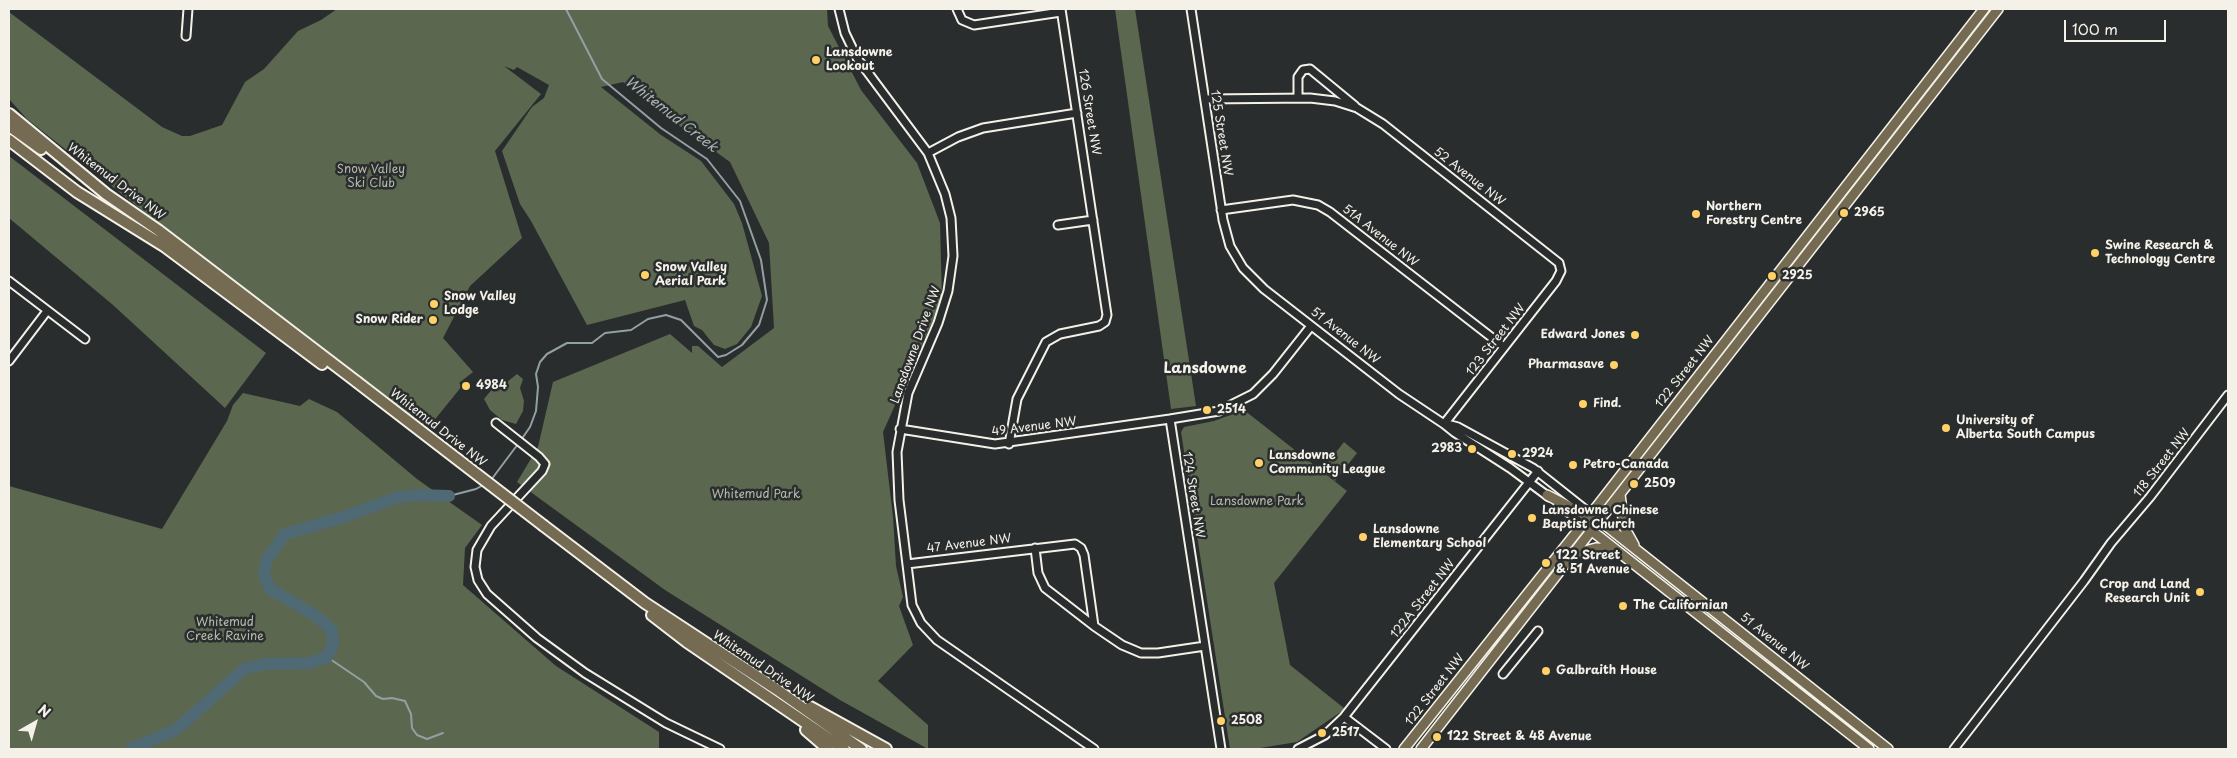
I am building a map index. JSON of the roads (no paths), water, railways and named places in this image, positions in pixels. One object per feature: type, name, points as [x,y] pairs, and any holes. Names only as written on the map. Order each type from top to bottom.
[{"type":"highway","name":"Whitemud Drive NW","points":[[9,114],[106,194],[158,230],[687,642],[844,749]]},
{"type":"highway","points":[[9,126],[106,194]]},
{"type":"highway","name":"Whitemud Drive NW","points":[[9,140],[77,192],[164,246],[355,385]]},
{"type":"highway","name":"Whitemud Drive NW","points":[[542,528],[645,603],[776,689],[861,749]]},
{"type":"highway","points":[[776,689],[886,749]]},
{"type":"highway","points":[[764,693],[828,749]]},
{"type":"main road","name":"122 Street NW","points":[[1404,749],[1588,518],[1984,9]]},
{"type":"main road","name":"122 Street NW","points":[[1421,749],[1998,9]]},
{"type":"main road","points":[[1620,494],[1624,527],[1639,551]]},
{"type":"main road","points":[[1547,495],[1588,518]]},
{"type":"main road","name":"51 Avenue NW","points":[[1588,518],[1616,550],[1869,749]]},
{"type":"main road","points":[[1596,526],[1662,570]]},
{"type":"main road","name":"51 Avenue NW","points":[[1596,526],[1639,551],[1888,749]]},
{"type":"main road","points":[[1572,554],[1596,548],[1616,550]]},
{"type":"street","points":[[186,36],[188,9]]},
{"type":"street","name":"Lansdowne Drive NW","points":[[839,9],[845,33],[857,58],[928,153],[945,194],[951,218],[952,267],[945,303],[914,376],[900,429],[897,471],[912,604],[928,633],[1094,749]]},
{"type":"street","points":[[957,9],[962,20],[974,25],[1061,10]]},
{"type":"street","name":"125 Street NW","points":[[1191,9],[1221,210],[1226,235],[1237,259]]},
{"type":"street","name":"126 Street NW","points":[[1009,444],[1017,399],[1046,342],[1060,334],[1096,328],[1106,318],[1107,311],[1061,10]]},
{"type":"street","name":"52 Avenue NW","points":[[1298,98],[1298,76],[1303,70],[1310,69],[1357,108],[1383,124],[1544,250],[1555,259],[1561,268]]},
{"type":"street","name":"52 Avenue NW","points":[[1204,99],[1323,99],[1357,108]]},
{"type":"street","points":[[928,153],[958,137],[983,128],[1077,113]]},
{"type":"street","name":"51A Avenue NW","points":[[1221,210],[1293,200],[1318,205],[1330,212],[1504,347]]},
{"type":"street","points":[[1058,225],[1093,220]]},
{"type":"street","name":"51 Avenue NW","points":[[1237,259],[1256,283],[1407,400],[1547,495]]},
{"type":"street","name":"123 Street NW","points":[[1444,424],[1556,281],[1561,268]]},
{"type":"street","points":[[9,281],[85,339]]},
{"type":"street","points":[[9,360],[47,311]]},
{"type":"street","points":[[1170,419],[1219,411],[1248,397],[1270,378],[1311,326]]},
{"type":"street","name":"118 Street NW","points":[[1954,749],[2084,581],[2111,543],[2150,497],[2228,395]]},
{"type":"street","name":"49 Avenue NW","points":[[900,429],[985,444],[1009,444],[1170,419]]},
{"type":"street","name":"124 Street NW","points":[[1170,419],[1221,749]]},
{"type":"street","points":[[496,423],[539,457],[544,462],[544,468],[491,526],[481,540],[475,559],[478,580],[493,600],[537,638],[585,673],[661,720],[720,749]]},
{"type":"street","name":"51 Avenue NW","points":[[1444,424],[1458,427],[1538,472],[1588,518]]},
{"type":"street","name":"122A Street NW","points":[[1344,717],[1538,472]]},
{"type":"street","name":"47 Avenue NW","points":[[907,564],[1069,543],[1081,548],[1094,626]]},
{"type":"street","points":[[1035,548],[1038,573],[1044,588],[1122,645],[1141,653],[1158,653],[1205,646]]},
{"type":"street","points":[[1503,674],[1538,631]]},
{"type":"street","points":[[1298,749],[1325,735],[1344,717],[1386,749]]},
{"type":"waterway","name":"Whitemud Creek","points":[[521,440],[530,427],[536,411],[538,387],[536,374],[540,362],[547,354],[567,343],[592,343],[605,333],[631,330],[648,319],[666,315],[681,320],[718,357],[726,355],[742,345],[759,325],[767,300],[761,260],[740,201],[707,159],[661,128],[602,79],[566,9]]},
{"type":"waterway","name":"Whitemud Creek","points":[[491,480],[518,444]]},
{"type":"waterway","name":"Whitemud Creek","points":[[449,496],[476,489],[485,484]]},
{"type":"waterway","name":"Whitemud Creek","points":[[131,749],[177,729],[244,669],[265,664],[310,663],[327,657],[333,644],[332,630],[316,616],[270,589],[264,575],[267,559],[285,534],[344,517],[395,498],[416,495],[449,496]]},
{"type":"waterway","points":[[327,657],[364,682],[376,696],[383,699],[392,698],[405,701],[411,714],[412,728],[417,735],[427,739],[443,733]]},
{"type":"place","name":"Lansdowne Lookout","points":[[816,60]]},
{"type":"place","name":"2965","points":[[1844,213]]},
{"type":"place","name":"Northern Forestry Centre","points":[[1696,214]]},
{"type":"place","name":"Swine Research & Technology Centre","points":[[2095,253]]},
{"type":"place","name":"Snow Valley Aerial Park","points":[[645,275]]},
{"type":"place","name":"2925","points":[[1772,276]]},
{"type":"place","name":"Snow Valley Lodge","points":[[434,304]]},
{"type":"place","name":"Snow Rider","points":[[433,320]]},
{"type":"place","name":"Edward Jones","points":[[1635,335]]},
{"type":"place","name":"Pharmasave","points":[[1614,365]]},
{"type":"place","name":"4984","points":[[466,386]]},
{"type":"place","name":"Find.","points":[[1583,404]]},
{"type":"place","name":"2514","points":[[1207,410]]},
{"type":"place","name":"University of Alberta South Campus","points":[[1946,428]]},
{"type":"place","name":"2983","points":[[1472,449]]},
{"type":"place","name":"2924","points":[[1512,454]]},
{"type":"place","name":"Lansdowne Community League","points":[[1259,463]]},
{"type":"place","name":"Petro-Canada","points":[[1573,465]]},
{"type":"place","name":"2509","points":[[1634,484]]},
{"type":"place","name":"Lansdowne Chinese Baptist Church","points":[[1532,518]]},
{"type":"place","name":"Lansdowne Elementary School","points":[[1363,537]]},
{"type":"place","name":"122 Street & 51 Avenue","points":[[1546,563]]},
{"type":"place","name":"Crop and Land Research Unit","points":[[2200,592]]},
{"type":"place","name":"The Californian","points":[[1623,606]]},
{"type":"place","name":"Galbraith House","points":[[1546,671]]},
{"type":"place","name":"2508","points":[[1221,721]]},
{"type":"place","name":"2517","points":[[1322,733]]},
{"type":"place","name":"122 Street & 48 Avenue","points":[[1437,737]]},
{"type":"district","name":"Lansdowne","points":[[1205,369]]},
{"type":"park label","name":"Snow Valley Ski Club","points":[[371,177]]},
{"type":"park label","name":"Whitemud Park","points":[[756,495]]},
{"type":"park label","name":"Lansdowne Park","points":[[1257,502]]},
{"type":"park label","name":"Whitemud Creek Ravine","points":[[225,630]]}]
